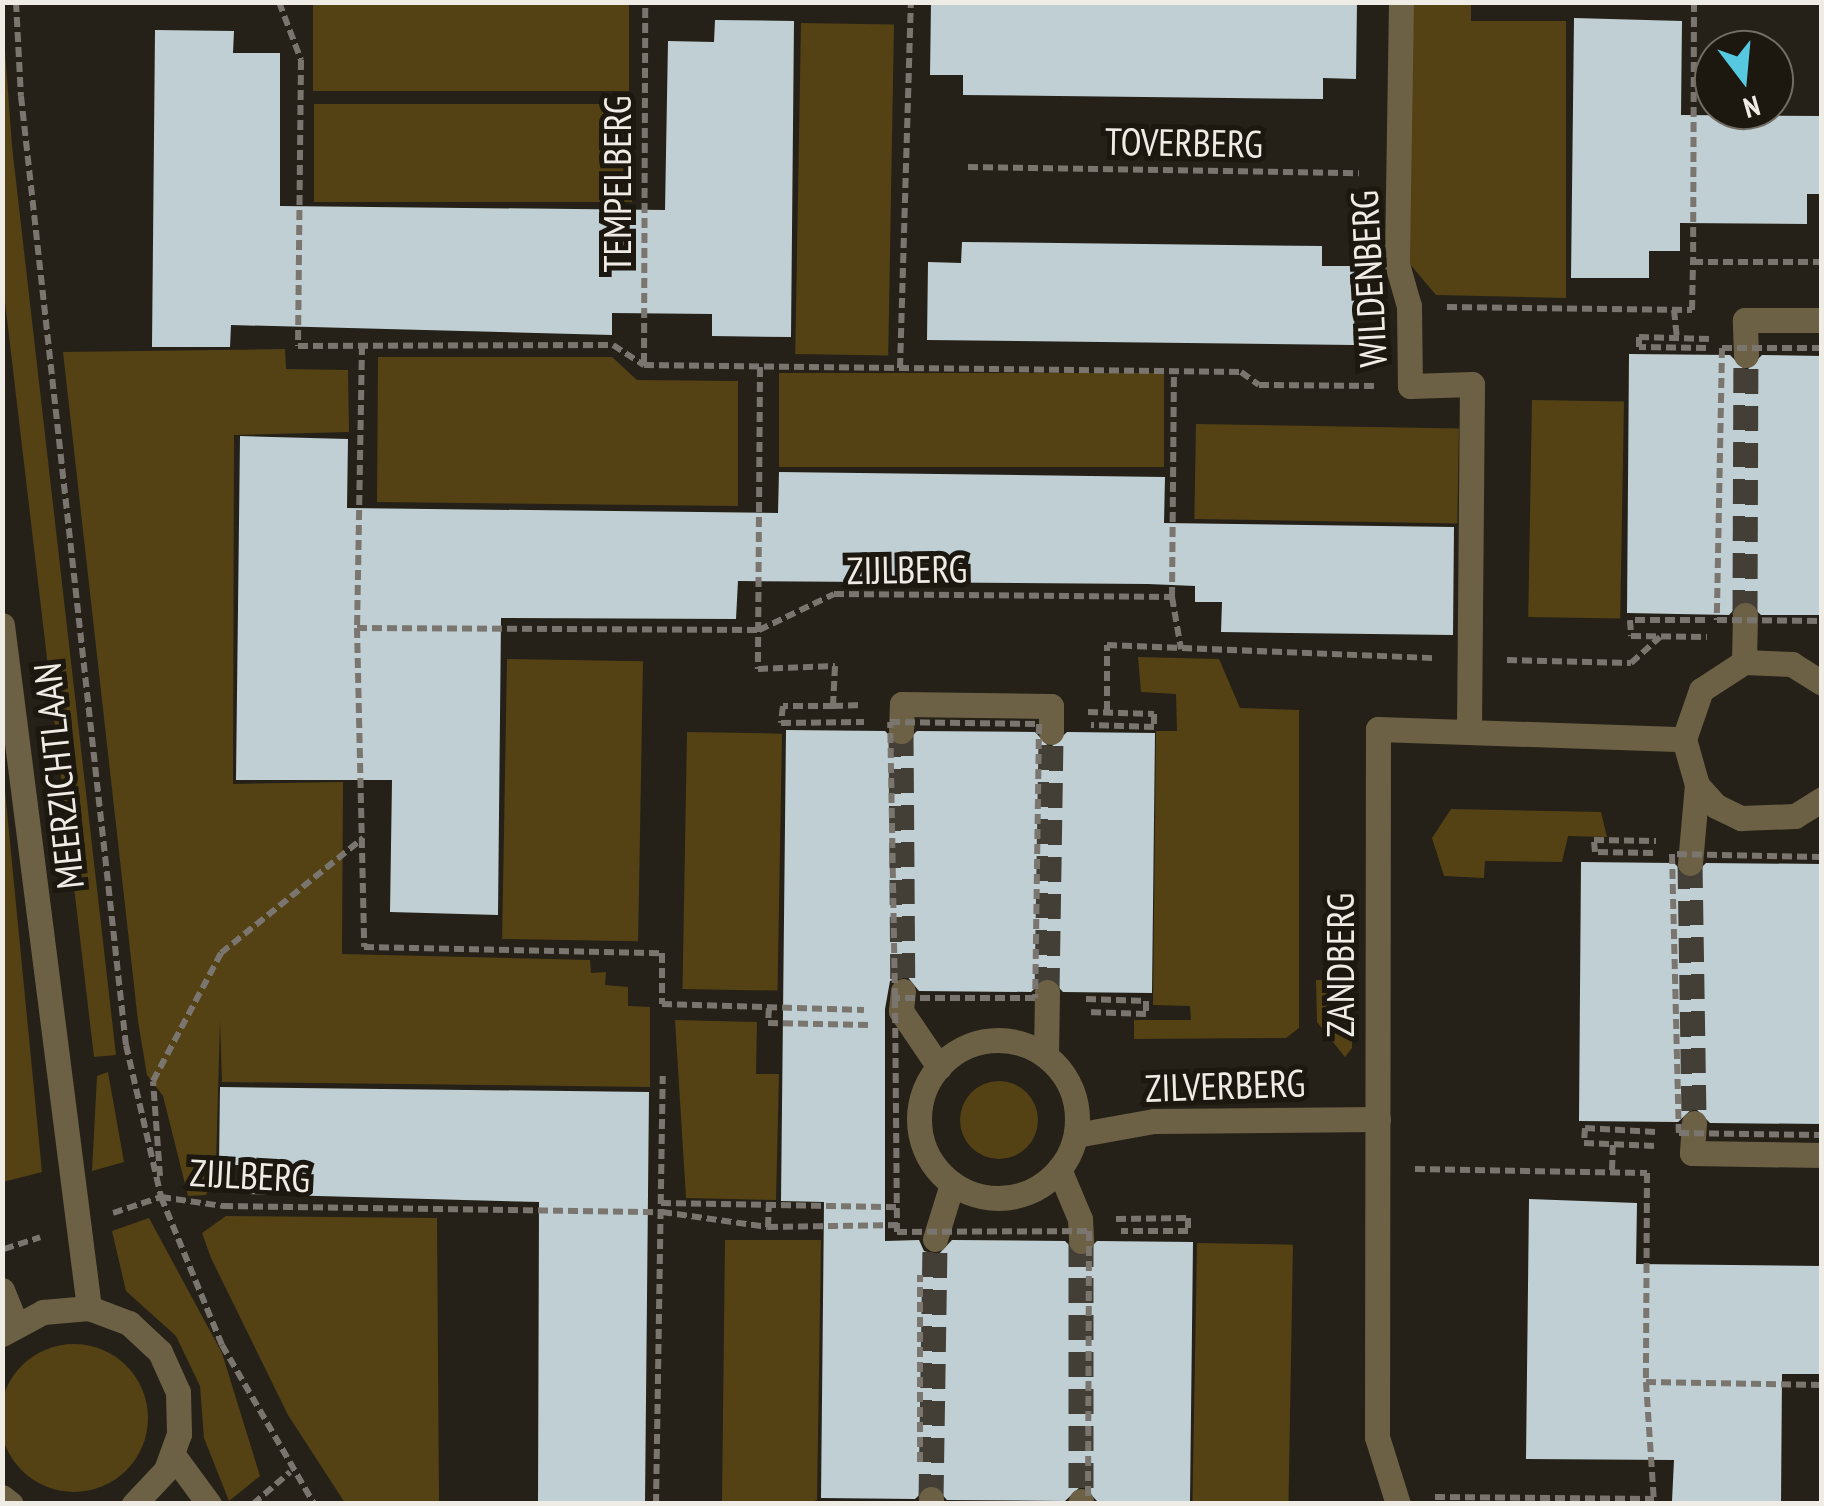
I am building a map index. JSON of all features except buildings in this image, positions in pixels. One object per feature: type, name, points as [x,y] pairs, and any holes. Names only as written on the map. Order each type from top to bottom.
[{"type":"street","name":"WILDENBERG","points":[[1401,2],[1397,264],[1409,306],[1410,386],[1472,384],[1468,730]]},
{"type":"street","points":[[1738,347],[1744,320],[1822,320]]},
{"type":"street","name":"MEERZICHTLAAN","points":[[2,625],[89,1308]]},
{"type":"street","points":[[1822,683],[1744,638],[1701,690],[1684,740],[1697,785],[1716,806],[1768,822],[1796,816],[1822,799]]},
{"type":"street","points":[[898,719],[1052,706],[1050,723]]},
{"type":"street","name":"ZANDBERG","points":[[1396,1501],[1378,1437],[1378,729],[1684,740]]},
{"type":"street","points":[[1685,853],[1697,785]]},
{"type":"street","points":[[1046,1056],[1051,1000]]},
{"type":"street","points":[[899,1007],[939,1066]]},
{"type":"street","points":[[1002,1040],[1046,1056],[1072,1092],[1076,1136],[1059,1169],[1020,1195],[973,1194],[952,1184],[928,1154],[918,1115],[939,1066],[957,1052],[1002,1040]]},
{"type":"street","name":"ZILVERBERG","points":[[1076,1136],[1154,1121],[1378,1119]]},
{"type":"street","points":[[1688,1134],[1692,1153],[1822,1155]]},
{"type":"street","points":[[1059,1169],[1083,1230]]},
{"type":"street","points":[[927,1239],[952,1184]]},
{"type":"street","points":[[2,1290],[9,1329],[58,1308],[89,1308],[129,1323],[172,1371],[180,1413],[173,1455],[156,1484],[134,1504]]},
{"type":"street","points":[[173,1455],[209,1504]]},
{"type":"street","points":[[2,1497],[11,1504]]},
{"type":"path","name":"MEERZICHTLAAN","points":[[16,2],[23,116],[126,1044],[161,1197],[222,1345],[290,1472],[314,1504]]},
{"type":"path","points":[[279,2],[302,60],[298,346],[612,345],[644,365],[1241,372],[1259,386],[1410,386]]},
{"type":"path","name":"TEMPELBERG","points":[[644,365],[645,2]]},
{"type":"path","points":[[900,368],[911,2]]},
{"type":"path","points":[[1409,306],[1692,310],[1694,2]]},
{"type":"path","name":"TOVERBERG","points":[[968,166],[1400,174]]},
{"type":"path","points":[[1693,262],[1822,262]]},
{"type":"path","points":[[1674,310],[1677,338]]},
{"type":"path","points":[[1738,347],[1677,338],[1639,338],[1639,347],[1822,348]]},
{"type":"path","points":[[362,345],[357,628],[364,947],[662,953],[662,1004],[769,1008],[1051,1000],[1146,1001],[1146,1014],[1051,1000]]},
{"type":"path","points":[[1716,620],[1738,347]]},
{"type":"path","points":[[760,367],[758,669],[834,666],[833,706]]},
{"type":"path","points":[[1174,371],[1172,596],[1181,650]]},
{"type":"path","name":"ZIJLBERG","points":[[357,628],[759,630],[834,594],[1172,596]]},
{"type":"path","points":[[1744,638],[1631,636],[1630,620],[1822,621]]},
{"type":"path","points":[[1107,711],[1107,645],[1631,663],[1660,636]]},
{"type":"path","points":[[898,719],[833,706],[784,706],[780,723],[898,719],[1050,723],[1154,714],[1154,727],[1077,725]]},
{"type":"path","points":[[898,719],[897,1232],[927,1239],[920,1466]]},
{"type":"path","points":[[1050,723],[1051,1000]]},
{"type":"path","name":"ZIJLBERG","points":[[364,838],[220,953],[153,1081],[161,1197],[223,1206],[661,1208],[768,1227],[927,1239],[1083,1230]]},
{"type":"path","points":[[1685,853],[1594,840],[1595,852],[1822,856]]},
{"type":"path","points":[[1685,853],[1688,1134]]},
{"type":"path","points":[[769,1008],[768,1023],[899,1007]]},
{"type":"path","points":[[656,1504],[663,1076]]},
{"type":"path","points":[[1688,1134],[1613,1145],[1584,1143],[1584,1128],[1822,1135]]},
{"type":"path","points":[[1612,1170],[1613,1145]]},
{"type":"path","points":[[1378,1169],[1647,1173],[1646,1382],[1654,1501],[1396,1501]]},
{"type":"path","points":[[661,1208],[770,1204],[898,1207]]},
{"type":"path","points":[[768,1227],[770,1204]]},
{"type":"path","points":[[1188,1218],[1188,1231],[1083,1230],[1188,1218]]},
{"type":"path","points":[[1083,1230],[1083,1503]]},
{"type":"path","points":[[1646,1382],[1822,1385]]},
{"type":"path","points":[[253,1504],[290,1472]]},
{"type":"shaded area","points":[[313,3],[629,3],[629,91],[313,91]]},
{"type":"shaded area","points":[[1471,3],[1471,21],[1566,21],[1566,298],[1436,295],[1409,263],[1413,4]]},
{"type":"shaded area","points":[[2,11],[12,146],[116,1055],[94,1057],[3,285]]},
{"type":"shaded area","points":[[801,23],[894,25],[888,356],[795,354]]},
{"type":"shaded area","points":[[314,104],[632,104],[632,202],[314,202]]},
{"type":"shaded area","points":[[285,349],[286,369],[348,370],[349,432],[234,435],[233,784],[343,782],[342,954],[590,960],[591,973],[606,972],[605,985],[628,987],[628,1006],[650,1007],[650,1087],[222,1082],[220,1021],[216,1165],[206,1195],[188,1196],[163,1096],[147,1075],[138,1021],[63,352]]},
{"type":"shaded area","points":[[378,357],[612,357],[637,380],[738,381],[738,506],[377,502]]},
{"type":"shaded area","points":[[779,373],[1164,373],[1164,467],[779,467]]},
{"type":"shaded area","points":[[1532,400],[1624,402],[1620,619],[1528,617]]},
{"type":"shaded area","points":[[1196,424],[1459,429],[1457,524],[1194,519]]},
{"type":"shaded area","points":[[1138,657],[1219,659],[1240,708],[1299,710],[1299,1028],[1286,1038],[1134,1039],[1134,1020],[1191,1020],[1190,1006],[1153,1005],[1156,731],[1177,731],[1176,694],[1141,692]]},
{"type":"shaded area","points":[[507,659],[643,661],[638,941],[502,939]]},
{"type":"shaded area","points":[[687,732],[782,734],[778,991],[683,989]]},
{"type":"shaded area","points":[[3,770],[42,1172],[2,1182]]},
{"type":"shaded area","points":[[1451,809],[1601,812],[1607,837],[1568,836],[1562,862],[1485,861],[1484,878],[1444,876],[1432,838]]},
{"type":"shaded area","points":[[1316,980],[1352,981],[1352,1048],[1345,1057],[1317,1022]]},
{"type":"shaded area","points":[[675,1020],[757,1022],[756,1074],[779,1074],[776,1200],[686,1198]]},
{"type":"shaded area","points":[[108,1072],[124,1162],[92,1171],[97,1076]]},
{"type":"shaded area","points":[[999,1081],[1014,1084],[1026,1093],[1035,1105],[1035,1135],[1026,1147],[1014,1156],[999,1159],[984,1156],[972,1147],[963,1135],[960,1120],[963,1105],[972,1093],[984,1084]]},
{"type":"shaded area","points":[[226,1216],[437,1218],[439,1503],[345,1503],[288,1415],[211,1258],[202,1233]]},
{"type":"shaded area","points":[[149,1218],[222,1353],[260,1476],[229,1501],[204,1438],[200,1386],[176,1336],[126,1291],[112,1231]]},
{"type":"shaded area","points":[[725,1240],[821,1240],[817,1500],[810,1503],[722,1503]]},
{"type":"shaded area","points":[[1197,1243],[1293,1245],[1288,1504],[1192,1503]]},
{"type":"shaded area","points":[[74,1344],[102,1350],[126,1366],[142,1390],[148,1418],[142,1446],[126,1470],[102,1486],[74,1492],[46,1486],[22,1470],[6,1446],[0,1418],[6,1390],[22,1366],[46,1350]]},
{"type":"tunnel","points":[[1745,615],[1746,355]]},
{"type":"tunnel","points":[[901,731],[903,991]]},
{"type":"tunnel","points":[[1047,992],[1051,732]]},
{"type":"tunnel","points":[[1690,863],[1694,1123]]},
{"type":"tunnel","points":[[931,1499],[935,1239]]},
{"type":"tunnel","points":[[1081,1241],[1081,1501]]}]
